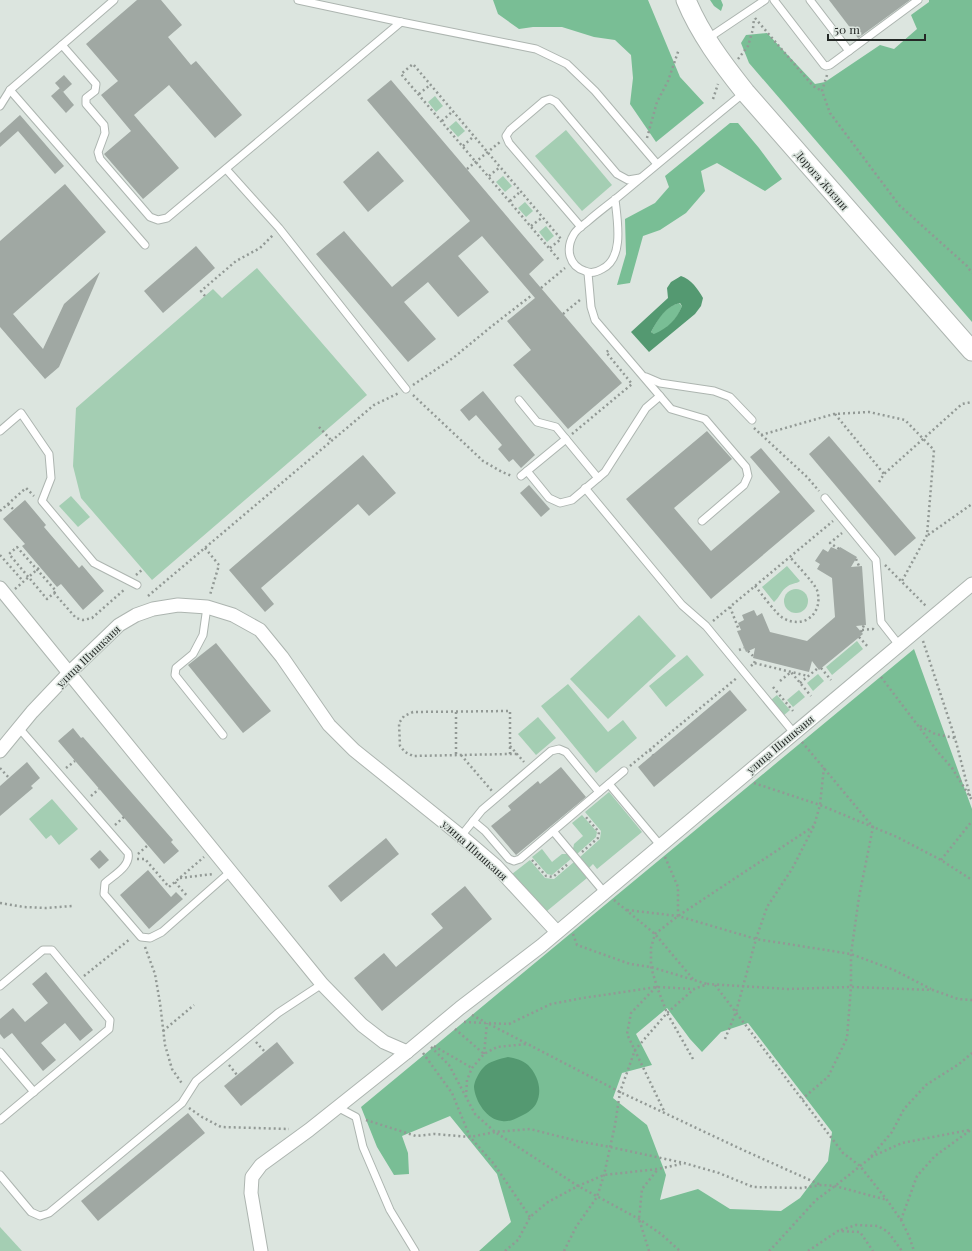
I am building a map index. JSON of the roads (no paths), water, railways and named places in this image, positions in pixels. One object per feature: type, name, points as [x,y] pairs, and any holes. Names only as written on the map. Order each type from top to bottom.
[{"type":"main road","name":"Дорога Жизни","points":[[686,0],[706,39],[727,70],[972,351]]},
{"type":"street","name":"улица Шишканя","points":[[0,751],[69,673],[119,625],[136,615],[153,609],[178,605],[207,607],[233,614],[260,630],[282,657],[330,725],[354,750],[496,866],[557,932],[972,584]]},
{"type":"street","points":[[3,593],[322,984],[362,1025],[384,1042],[416,1045]]},
{"type":"street","points":[[260,1251],[251,1192],[252,1177],[261,1165],[309,1130],[557,932]]},
{"type":"lane","points":[[0,106],[10,90],[114,0]]},
{"type":"lane","points":[[298,0],[536,49],[567,64],[596,91],[657,164]]},
{"type":"lane","points":[[706,39],[765,0]]},
{"type":"lane","points":[[774,0],[826,66],[830,65],[918,0]]},
{"type":"lane","points":[[810,0],[849,51]]},
{"type":"lane","points":[[62,45],[96,84],[95,91],[86,98],[86,104],[104,125],[105,132],[98,152],[100,159],[150,217],[158,220],[167,218],[401,22]]},
{"type":"lane","points":[[10,90],[145,245]]},
{"type":"lane","points":[[615,199],[618,239],[617,249],[611,262],[605,268],[597,272],[588,273],[579,269],[573,263],[569,253],[574,234],[580,227],[745,92]]},
{"type":"lane","points":[[580,227],[509,143],[506,136],[510,130],[544,101],[550,99],[556,102],[617,174],[628,180],[640,178]]},
{"type":"lane","points":[[226,169],[279,228],[406,389]]},
{"type":"lane","points":[[588,273],[591,307],[595,320],[671,409],[705,419],[746,467],[748,476],[744,485],[702,521]]},
{"type":"lane","points":[[644,377],[660,383],[714,390],[730,397],[752,422]]},
{"type":"lane","points":[[527,471],[549,498],[560,503],[572,500],[605,472],[646,408],[660,396]]},
{"type":"lane","points":[[519,400],[537,422],[556,427],[598,478]]},
{"type":"lane","points":[[0,431],[21,414],[49,454],[50,478],[42,501],[94,563],[135,583]]},
{"type":"lane","points":[[521,476],[566,439]]},
{"type":"lane","points":[[585,488],[682,605],[706,626],[794,733]]},
{"type":"lane","points":[[825,498],[876,560],[881,622],[899,645]]},
{"type":"lane","points":[[207,607],[203,635],[193,654],[176,668],[175,675],[223,735]]},
{"type":"lane","points":[[19,728],[128,853],[129,858],[127,864],[105,883],[104,894],[139,935],[150,938],[162,932],[230,872]]},
{"type":"lane","points":[[461,836],[482,810],[551,751],[559,749],[566,752],[599,792]]},
{"type":"lane","points":[[473,821],[486,831],[509,859],[514,861],[520,859],[624,771]]},
{"type":"lane","points":[[609,784],[660,845]]},
{"type":"lane","points":[[553,831],[604,892]]},
{"type":"lane","points":[[0,986],[44,950],[52,950],[110,1020],[109,1029],[0,1120]]},
{"type":"lane","points":[[0,1175],[31,1212],[40,1216],[49,1213],[182,1104],[196,1081],[278,1013],[322,984]]},
{"type":"lane","points":[[0,1052],[34,1092]]},
{"type":"lane","points":[[337,1107],[356,1117],[363,1147],[390,1210],[415,1251]]}]
